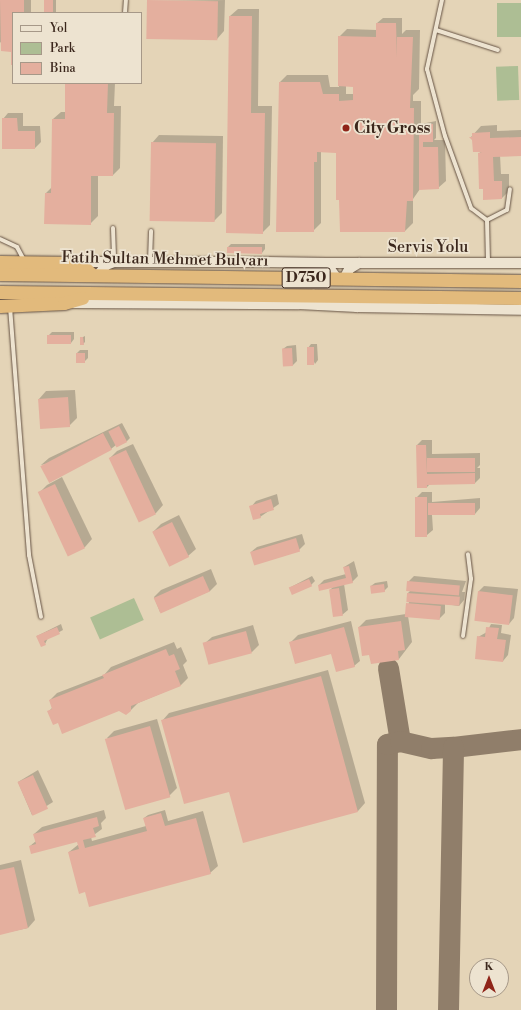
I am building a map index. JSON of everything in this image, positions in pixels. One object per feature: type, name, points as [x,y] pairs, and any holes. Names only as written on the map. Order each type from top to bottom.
[{"type":"highway","points":[[0,262],[62,262],[82,265],[95,274]]},
{"type":"highway","name":"Fatih Sultan Mehmet Bulvarı","points":[[0,274],[95,274],[521,281]]},
{"type":"highway","name":"D750","points":[[0,292],[521,298]]},
{"type":"highway","points":[[5,306],[64,303],[95,294]]},
{"type":"street","points":[[62,262],[326,263],[341,279],[349,269],[359,263]]},
{"type":"street","points":[[95,274],[106,265],[114,262]]},
{"type":"street","name":"Servis Yolu","points":[[326,263],[521,263]]},
{"type":"street","points":[[298,304],[313,295]]},
{"type":"street","points":[[346,296],[357,307]]},
{"type":"street","points":[[64,303],[298,304],[357,307],[521,310]]},
{"type":"lane","points":[[125,12],[126,0]]},
{"type":"lane","points":[[442,0],[427,69],[445,136],[470,208],[487,220]]},
{"type":"lane","points":[[436,30],[498,50]]},
{"type":"lane","points":[[487,220],[506,210],[510,189]]},
{"type":"lane","points":[[487,220],[488,262]]},
{"type":"lane","points":[[113,228],[114,262]]},
{"type":"lane","points":[[150,262],[151,231]]},
{"type":"lane","points":[[0,239],[17,247],[24,255],[24,262]]},
{"type":"lane","points":[[5,306],[28,548],[41,617]]},
{"type":"lane","points":[[463,636],[471,579],[468,554]]},
{"type":"green space","points":[[497,3],[521,3],[521,37],[497,37]]},
{"type":"green space","points":[[518,66],[519,100],[497,101],[496,67]]},
{"type":"green space","points":[[134,598],[144,620],[100,639],[90,618]]},
{"type":"building","points":[[0,0],[24,0],[24,12],[12,12],[12,65],[11,52],[1,51]]},
{"type":"building","points":[[44,0],[53,0],[53,12],[44,12]]},
{"type":"building","points":[[147,0],[218,1],[217,40],[146,39]]},
{"type":"building","points":[[229,16],[252,16],[251,113],[265,113],[263,234],[226,233]]},
{"type":"building","name":"City Gross","points":[[376,23],[396,23],[397,58],[397,37],[413,37],[410,108],[414,108],[413,201],[407,201],[405,232],[340,232],[339,200],[336,200],[336,153],[317,152],[317,162],[314,162],[314,232],[276,232],[279,82],[320,82],[323,94],[339,94],[339,101],[353,100],[353,87],[338,86],[338,36],[376,37]]},
{"type":"building","points":[[65,84],[108,84],[107,113],[114,113],[113,176],[91,176],[91,225],[44,224],[45,193],[51,193],[52,119],[65,119]]},
{"type":"building","points":[[2,118],[17,118],[18,131],[35,131],[35,149],[2,149]]},
{"type":"building","points":[[433,124],[433,142],[423,142],[423,147],[438,147],[439,189],[419,190],[419,125]]},
{"type":"building","points":[[490,132],[490,138],[521,137],[521,156],[493,157],[494,181],[502,181],[502,199],[483,200],[483,189],[479,189],[478,153],[482,152],[473,152],[472,140],[469,137],[472,137],[472,133]]},
{"type":"building","points":[[151,142],[216,143],[215,222],[150,221]]},
{"type":"building","points":[[227,247],[262,247],[262,254],[227,253]]},
{"type":"building","points":[[47,335],[71,335],[71,344],[47,344]]},
{"type":"building","points":[[80,337],[83,337],[84,345],[80,345]]},
{"type":"building","points":[[307,347],[314,347],[314,365],[307,365]]},
{"type":"building","points":[[292,348],[293,366],[283,366],[282,349]]},
{"type":"building","points":[[76,353],[85,353],[85,363],[76,363]]},
{"type":"building","points":[[68,397],[70,427],[40,429],[38,399]]},
{"type":"building","points":[[119,426],[127,442],[116,447],[108,431]]},
{"type":"building","points":[[103,433],[112,450],[49,483],[40,466]]},
{"type":"building","points":[[416,445],[426,445],[427,474],[475,473],[475,484],[427,485],[427,488],[417,488]]},
{"type":"building","points":[[126,450],[156,514],[139,522],[109,458]]},
{"type":"building","points":[[427,458],[475,458],[475,472],[427,472]]},
{"type":"building","points":[[55,484],[85,548],[68,556],[38,492]]},
{"type":"building","points":[[415,497],[427,497],[427,537],[415,537]]},
{"type":"building","points":[[271,499],[274,510],[260,514],[261,518],[253,520],[249,506]]},
{"type":"building","points":[[428,503],[475,503],[475,515],[428,515]]},
{"type":"building","points":[[172,522],[189,557],[169,567],[152,532]]},
{"type":"building","points":[[296,538],[300,551],[254,565],[250,552]]},
{"type":"building","points":[[349,566],[353,583],[319,591],[318,585],[346,578],[343,567]]},
{"type":"building","points":[[203,576],[210,592],[161,613],[154,598]]},
{"type":"building","points":[[309,579],[312,586],[292,595],[289,588]]},
{"type":"building","points":[[407,581],[460,586],[459,596],[406,591]]},
{"type":"building","points":[[384,584],[385,592],[371,594],[370,586]]},
{"type":"building","points":[[339,588],[343,616],[333,617],[329,589]]},
{"type":"building","points":[[478,591],[513,595],[509,625],[474,621]]},
{"type":"building","points":[[407,593],[460,597],[459,606],[406,602]]},
{"type":"building","points":[[406,603],[441,606],[440,620],[405,617]]},
{"type":"building","points":[[401,621],[405,650],[398,651],[399,660],[371,664],[369,655],[362,656],[358,627]]},
{"type":"building","points":[[57,627],[60,634],[44,641],[46,645],[41,647],[36,636]]},
{"type":"building","points":[[344,627],[355,667],[336,672],[331,654],[295,664],[289,642]]},
{"type":"building","points":[[486,627],[499,628],[497,639],[506,640],[503,662],[475,659],[477,636],[485,637]]},
{"type":"building","points":[[246,631],[252,653],[208,665],[203,643]]},
{"type":"building","points":[[166,649],[169,656],[174,654],[180,669],[175,671],[181,686],[131,706],[131,711],[126,715],[119,711],[62,734],[58,723],[53,725],[47,711],[52,709],[49,700],[104,678],[102,675]]},
{"type":"building","points":[[321,676],[358,812],[243,843],[229,792],[184,804],[161,720]]},
{"type":"building","points":[[150,726],[170,797],[125,810],[105,739]]},
{"type":"building","points":[[33,775],[48,809],[33,816],[17,782]]},
{"type":"building","points":[[161,813],[165,826],[196,818],[211,874],[89,907],[85,892],[79,894],[68,852],[79,849],[77,842],[31,854],[29,846],[36,844],[33,834],[97,817],[99,826],[93,828],[96,837],[83,840],[85,848],[147,831],[143,818]]},
{"type":"building","points":[[14,867],[28,928],[0,935],[0,870]]},
{"type":"taxiway","points":[[388,668],[400,741]]},
{"type":"taxiway","points":[[386,1010],[387,744],[400,741],[431,748],[521,739]]},
{"type":"taxiway","points":[[448,1010],[453,747]]},
{"type":"place","name":"City Gross","points":[[346,128]]}]
